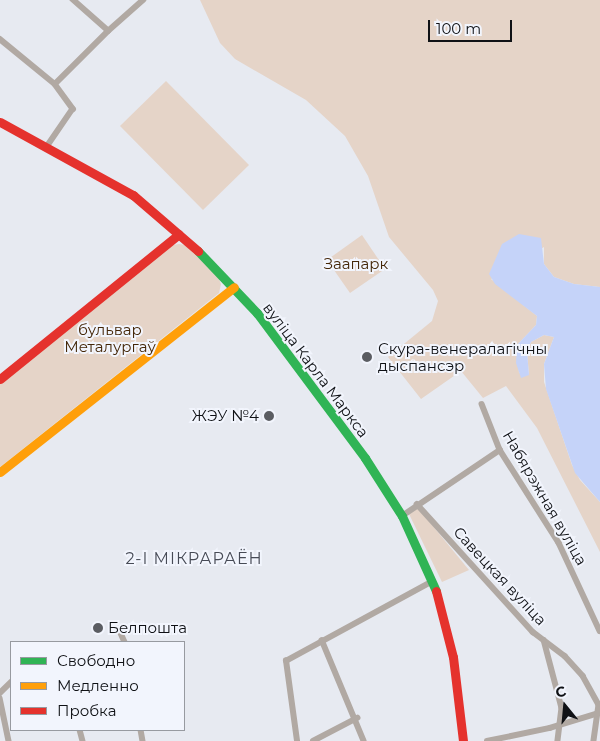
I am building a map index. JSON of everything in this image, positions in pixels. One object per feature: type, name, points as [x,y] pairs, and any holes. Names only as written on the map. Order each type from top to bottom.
[{"type":"main road","name":"вуліца Карла Маркса","points":[[0,122],[133,196],[179,234],[234,287],[366,458],[402,516],[433,581],[453,657],[463,741]]},
{"type":"main road","points":[[0,379],[179,234]]},
{"type":"main road","points":[[0,472],[234,287]]},
{"type":"street","points":[[73,0],[108,31]]},
{"type":"street","points":[[55,84],[142,0]]},
{"type":"street","points":[[0,39],[55,84],[73,109],[47,147]]},
{"type":"street","name":"Набярэжная вуліца","points":[[482,404],[500,450],[559,543],[600,631]]},
{"type":"street","points":[[402,516],[416,504],[500,450]]},
{"type":"street","name":"Савецкая вуліца","points":[[416,504],[526,625],[565,656],[583,676],[598,699],[599,713],[594,741]]},
{"type":"street","points":[[297,741],[284,664],[290,658],[322,640],[433,581]]},
{"type":"street","points":[[120,631],[125,641]]},
{"type":"street","points":[[322,640],[357,718],[364,741]]},
{"type":"street","points":[[544,640],[562,708],[558,741]]},
{"type":"street","points":[[1,692],[10,683]]},
{"type":"street","points":[[0,698],[9,741]]},
{"type":"street","points":[[487,741],[559,725],[599,713]]},
{"type":"street","points":[[313,741],[357,718]]},
{"type":"green space","points":[[200,0],[600,0],[600,287],[574,284],[554,277],[544,264],[544,247],[491,279],[537,316],[536,325],[517,345],[519,373],[529,375],[527,352],[531,342],[544,335],[554,337],[544,364],[544,382],[572,465],[580,480],[600,502],[600,552],[537,428],[506,386],[483,398],[461,371],[421,399],[388,357],[432,321],[438,301],[433,290],[389,237],[368,176],[345,136],[306,100],[235,59],[220,43]]},
{"type":"green space","points":[[166,81],[249,165],[203,210],[120,126]]},
{"type":"green space","name":"Заапарк","points":[[362,235],[385,269],[350,293],[327,260]]},
{"type":"green space","name":"бульвар Металургаў","points":[[173,245],[185,245],[217,275],[221,284],[219,293],[0,467],[0,382]]},
{"type":"green space","points":[[418,508],[469,570],[442,582],[409,514]]},
{"type":"water","points":[[519,234],[541,238],[544,264],[554,277],[574,284],[600,287],[600,502],[575,473],[546,389],[544,364],[554,337],[544,335],[531,342],[527,352],[529,375],[521,378],[516,363],[517,345],[536,325],[537,316],[495,284],[489,274],[502,244]]},
{"type":"traffic: fast","points":[[198,251],[257,313],[365,458],[402,516],[436,591]]},
{"type":"traffic: slow","points":[[0,472],[234,287]]},
{"type":"traffic: jam","points":[[0,122],[133,195],[198,251]]},
{"type":"traffic: jam","points":[[0,379],[179,234]]},
{"type":"traffic: jam","points":[[436,591],[453,657],[463,741]]},
{"type":"place","name":"Скура-венералагічны дыспансэр","points":[[367,357]]},
{"type":"place","name":"ЖЭУ №4","points":[[269,416]]},
{"type":"place","name":"Белпошта","points":[[98,628]]},
{"type":"district","name":"2-І МІКРАРАЁН","points":[[194,559]]}]
